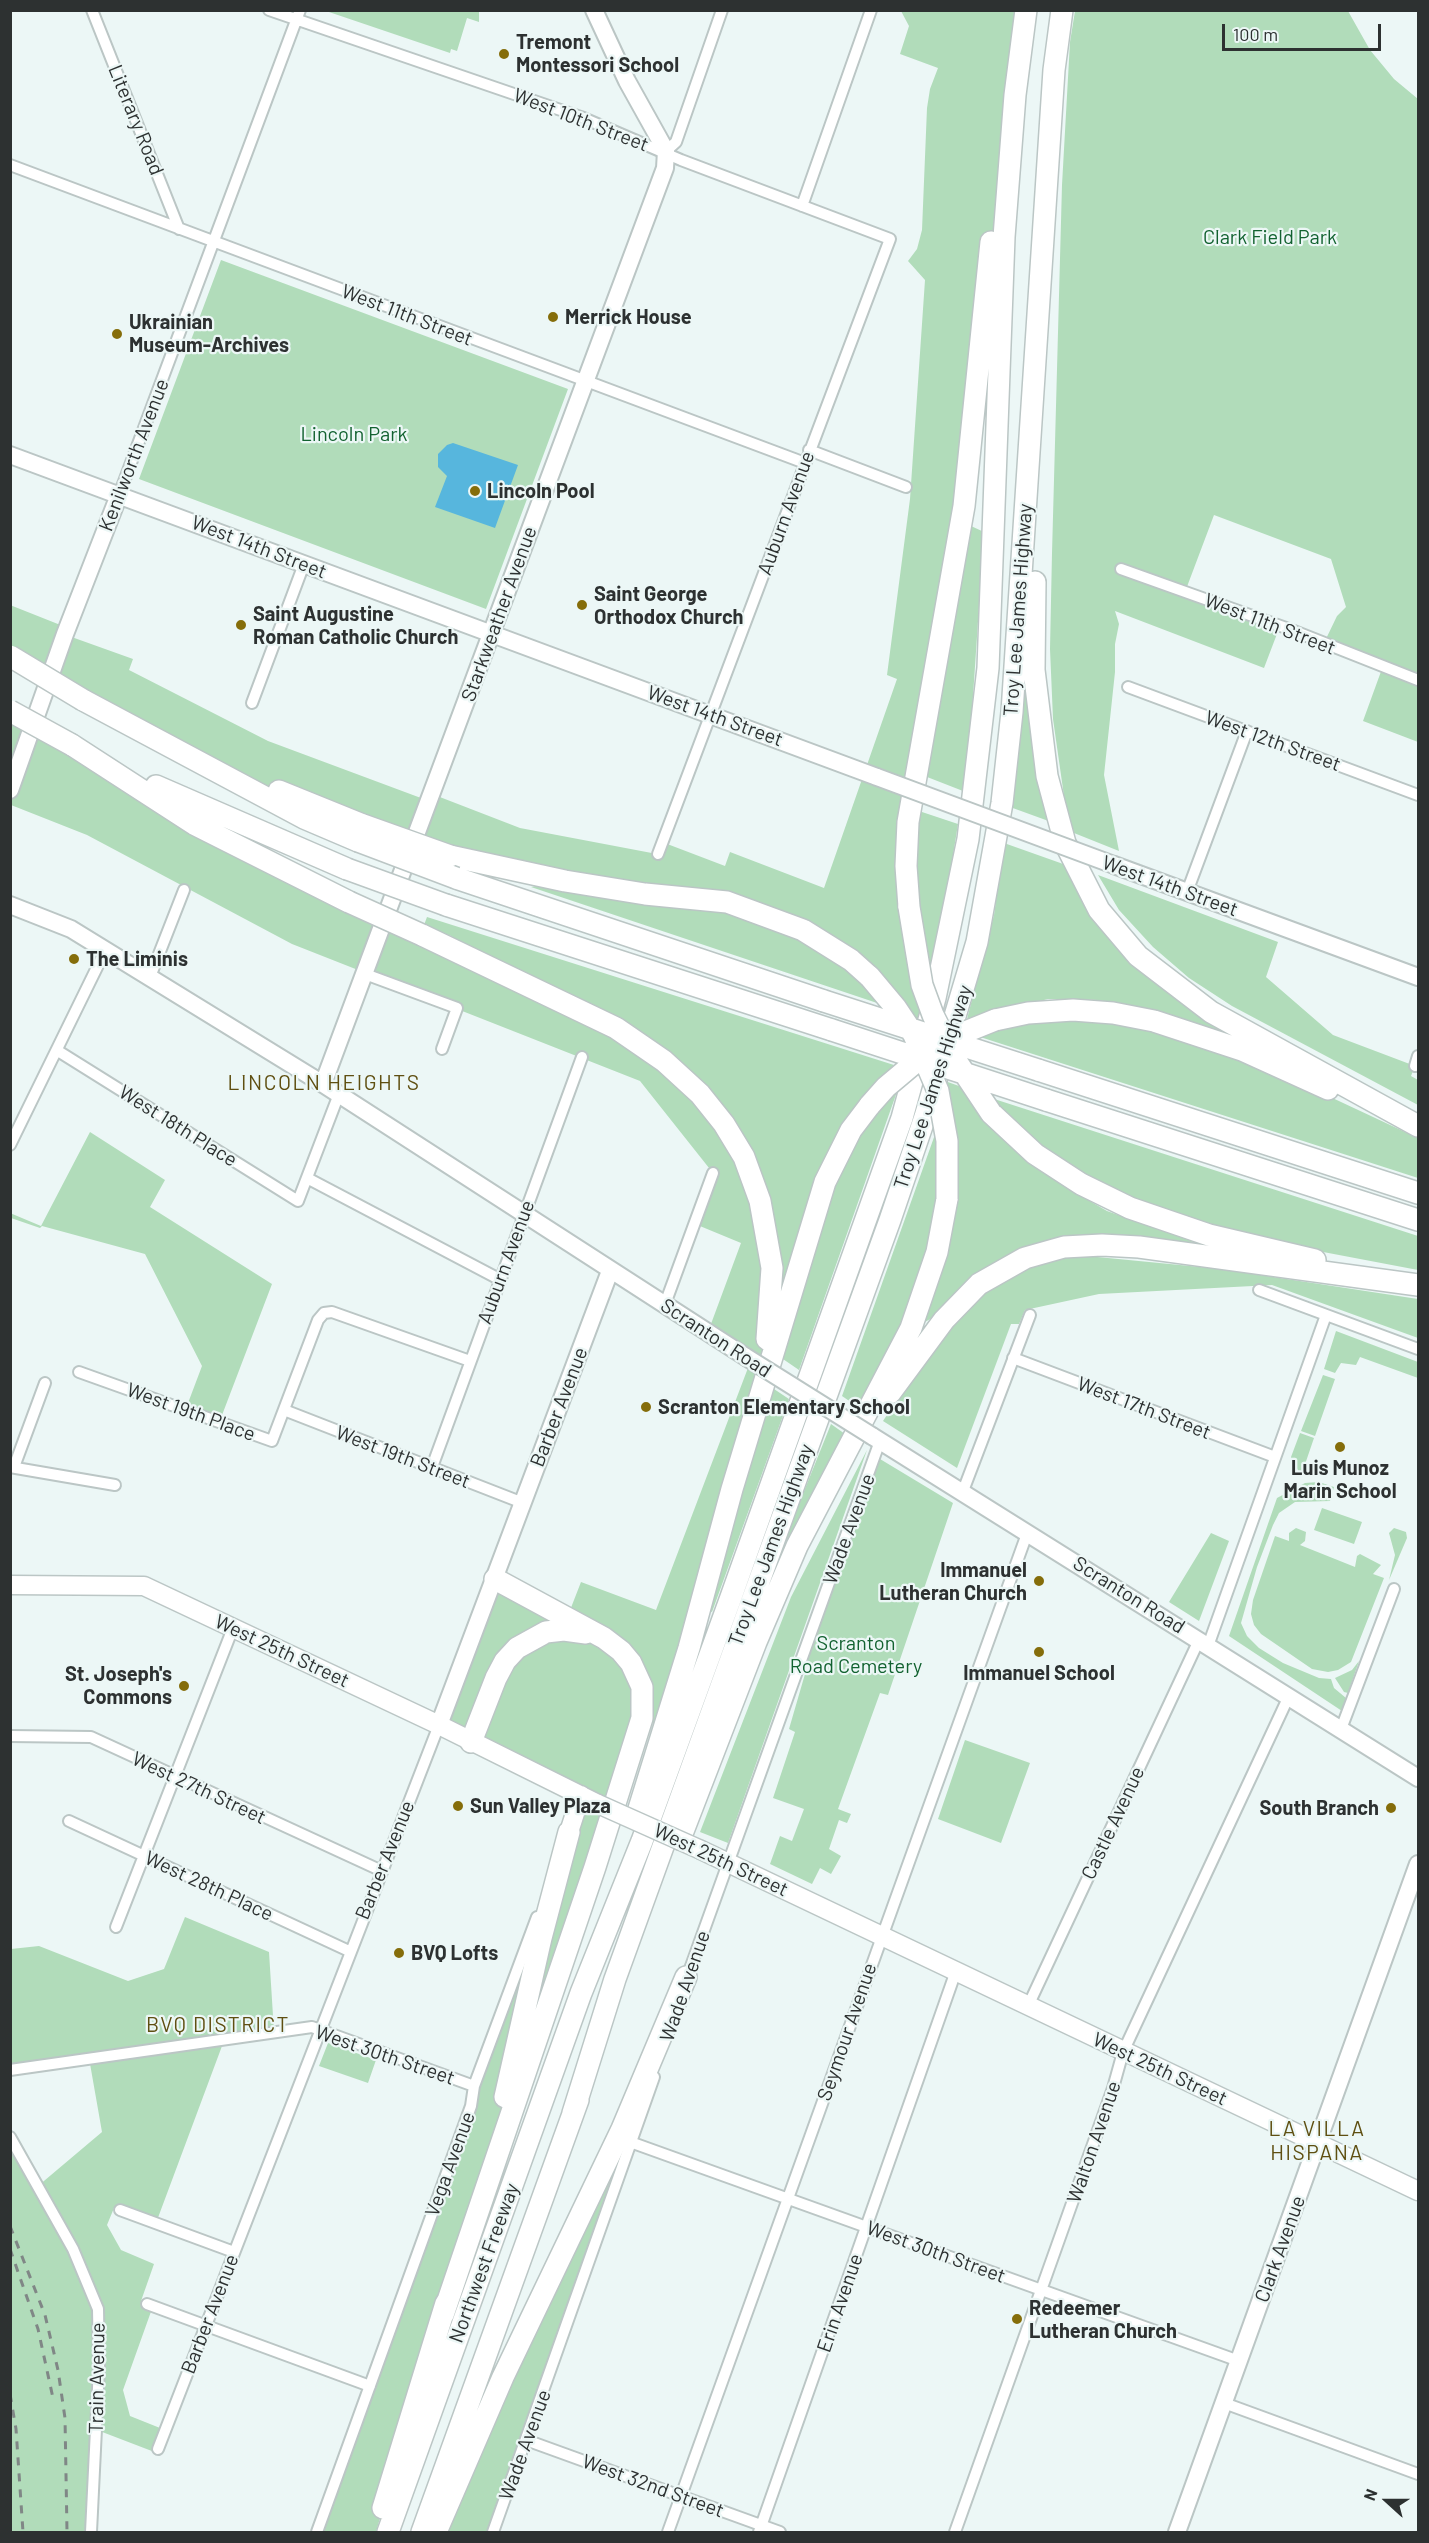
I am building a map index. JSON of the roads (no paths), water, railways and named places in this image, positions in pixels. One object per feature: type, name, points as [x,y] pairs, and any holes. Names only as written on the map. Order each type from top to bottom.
[{"type":"highway","name":"Troy Lee James Highway","points":[[573,2113],[615,1979],[890,1220],[925,1117],[977,942],[1002,803],[1012,712],[1054,70],[1062,10]]},
{"type":"highway","name":"Troy Lee James Highway","points":[[581,1993],[642,1841],[902,1118],[947,949],[972,807],[988,668],[1004,237],[1015,94],[1024,20]]},
{"type":"highway","points":[[1024,20],[1006,88],[964,506],[908,822],[906,866],[909,907],[922,985],[933,1015],[956,1059],[991,1113],[1017,1139],[1049,1164],[1081,1184],[1138,1211],[1181,1227],[1257,1248],[1419,1283]]},
{"type":"highway","points":[[1054,70],[1051,255],[1033,640],[1043,751],[1059,825],[1076,868],[1099,910],[1138,956],[1211,1012],[1419,1126]]},
{"type":"highway","points":[[10,656],[111,717],[456,878],[1038,1071],[1419,1192]]},
{"type":"highway","points":[[10,711],[72,745],[190,802],[347,868],[446,905],[1419,1220]]},
{"type":"highway","points":[[72,745],[194,824],[349,902],[582,1010],[651,1051],[700,1094],[724,1124],[744,1157],[765,1219],[772,1286],[765,1352],[732,1489],[689,1648],[581,1993]]},
{"type":"highway","points":[[361,833],[450,856],[599,887],[727,902],[803,930],[851,960],[870,977],[896,1008],[914,1035],[938,1090],[946,1141],[947,1199],[937,1252],[911,1328],[797,1546],[725,1721],[573,2113]]},
{"type":"highway","points":[[732,1489],[825,1182],[851,1130],[870,1104],[886,1087],[930,1050],[953,1036],[995,1020],[1028,1013],[1073,1010],[1113,1012],[1154,1021],[1242,1050],[1419,1130]]},
{"type":"highway","points":[[725,1721],[833,1494],[874,1418],[944,1320],[979,1284],[1025,1258],[1064,1247],[1102,1245],[1139,1247],[1419,1283]]},
{"type":"highway","points":[[376,2532],[413,2404],[638,1736],[642,1718],[642,1687],[631,1663],[604,1638],[495,1579]]},
{"type":"highway","points":[[471,1742],[496,1678],[505,1661],[517,1648],[546,1632],[564,1630],[604,1638]]},
{"type":"highway","points":[[443,2316],[502,2111],[543,1927],[569,1832]]},
{"type":"highway","points":[[436,2532],[503,2377],[622,2129],[687,1977]]},
{"type":"highway","name":"Northwest Freeway","points":[[388,2532],[581,1993]]},
{"type":"highway","name":"Northwest Freeway","points":[[422,2532],[573,2113]]},
{"type":"main road","name":"West 25th Street","points":[[10,1585],[144,1586],[439,1725],[581,1796],[701,1850],[1419,2191]]},
{"type":"main road","name":"Vega Avenue","points":[[569,1832],[581,1796]]},
{"type":"street","name":"Literary Road","points":[[92,10],[179,229]]},
{"type":"street","name":"West 10th Street","points":[[269,10],[298,15],[554,108],[681,160],[890,239]]},
{"type":"street","points":[[594,10],[627,81],[666,152]]},
{"type":"street","name":"Starkweather Avenue","points":[[324,1084],[662,176],[666,152],[676,142],[722,10]]},
{"type":"street","points":[[802,206],[871,10]]},
{"type":"street","name":"Kenilworth Avenue","points":[[10,790],[298,15]]},
{"type":"street","name":"West 11th Street","points":[[10,165],[805,463]]},
{"type":"street","name":"Auburn Avenue","points":[[658,854],[890,239]]},
{"type":"street","points":[[809,450],[906,487]]},
{"type":"street","name":"West 14th Street","points":[[10,455],[1419,977]]},
{"type":"street","points":[[252,702],[304,564]]},
{"type":"street","name":"West 11th Street","points":[[1121,569],[1289,629],[1419,680]]},
{"type":"street","name":"West 12th Street","points":[[1128,687],[1419,795]]},
{"type":"street","points":[[1187,892],[1247,731]]},
{"type":"street","points":[[150,977],[184,890]]},
{"type":"street","name":"Scranton Road","points":[[10,905],[71,929],[324,1084],[610,1271],[1419,1778]]},
{"type":"street","points":[[10,1145],[105,951]]},
{"type":"street","points":[[365,974],[457,1008],[442,1049]]},
{"type":"street","name":"West 18th Place","points":[[58,1051],[298,1201],[307,1178]]},
{"type":"street","name":"Auburn Avenue","points":[[432,1467],[522,1214],[582,1057]]},
{"type":"street","points":[[339,1094],[307,1178],[499,1279]]},
{"type":"street","points":[[665,1304],[713,1173]]},
{"type":"street","name":"Barber Avenue","points":[[158,2449],[349,1951],[439,1725],[610,1271]]},
{"type":"street","points":[[1259,1290],[1419,1349]]},
{"type":"street","points":[[284,1410],[318,1320],[324,1313],[332,1312],[470,1361]]},
{"type":"street","points":[[963,1491],[1030,1315]]},
{"type":"street","name":"Castle Avenue","points":[[1028,2006],[1203,1643],[1275,1457],[1326,1315]]},
{"type":"street","name":"West 17th Street","points":[[1013,1358],[1275,1457]]},
{"type":"street","name":"West 19th Place","points":[[79,1372],[272,1441],[284,1410]]},
{"type":"street","points":[[45,1383],[12,1467],[115,1485]]},
{"type":"street","name":"West 19th Street","points":[[284,1410],[523,1503]]},
{"type":"street","name":"Wade Avenue","points":[[493,2532],[633,2143],[687,1977],[876,1439]]},
{"type":"street","name":"Seymour Avenue","points":[[668,2532],[788,2200],[880,1935],[1028,1531]]},
{"type":"street","points":[[1341,1729],[1394,1589]]},
{"type":"street","points":[[116,1927],[233,1628]]},
{"type":"street","name":"Walton Avenue","points":[[955,2532],[1113,2088],[1123,2052],[1289,1696]]},
{"type":"street","name":"West 27th Street","points":[[10,1736],[91,1737],[382,1871]]},
{"type":"street","name":"West 28th Place","points":[[69,1821],[349,1951]]},
{"type":"street","name":"Vega Avenue","points":[[317,2532],[471,2106],[474,2086],[569,1832]]},
{"type":"street","name":"Clark Avenue","points":[[1177,2532],[1419,1864]]},
{"type":"street","name":"Erin Avenue","points":[[761,2529],[956,1971]]},
{"type":"street","name":"West 30th Street","points":[[10,2070],[312,2027],[474,2086]]},
{"type":"street","name":"Train Avenue","points":[[10,2136],[73,2249],[98,2309],[99,2367],[91,2532]]},
{"type":"street","name":"West 30th Street","points":[[633,2143],[1239,2361]]},
{"type":"street","points":[[120,2211],[234,2252]]},
{"type":"street","points":[[147,2304],[370,2386]]},
{"type":"street","points":[[1224,2403],[1419,2474]]},
{"type":"street","name":"West 32nd Street","points":[[526,2440],[681,2496],[761,2529],[780,2532]]},
{"type":"water","name":"Lincoln Pool","points":[[453,443],[518,465],[495,528],[435,507],[447,476],[438,467],[438,454],[447,445]]},
{"type":"railway","points":[[10,2226],[45,2315],[58,2370],[65,2418],[67,2532]]},
{"type":"railway","points":[[10,2249],[38,2329],[53,2398]]},
{"type":"railway","points":[[10,2394],[16,2429],[23,2532]]},
{"type":"place","name":"Tremont Montessori School","points":[[504,54]]},
{"type":"place","name":"Merrick House","points":[[553,317]]},
{"type":"place","name":"Ukrainian Museum-Archives","points":[[117,334]]},
{"type":"place","name":"Lincoln Pool","points":[[475,491]]},
{"type":"place","name":"Saint George Orthodox Church","points":[[582,605]]},
{"type":"place","name":"Saint Augustine Roman Catholic Church","points":[[241,625]]},
{"type":"place","name":"The Liminis","points":[[74,959]]},
{"type":"place","name":"Scranton Elementary School","points":[[646,1407]]},
{"type":"place","name":"Luis Munoz Marin School","points":[[1340,1447]]},
{"type":"place","name":"Immanuel Lutheran Church","points":[[1039,1581]]},
{"type":"place","name":"Immanuel School","points":[[1039,1652]]},
{"type":"place","name":"St. Joseph's Commons","points":[[184,1686]]},
{"type":"place","name":"Sun Valley Plaza","points":[[458,1806]]},
{"type":"place","name":"South Branch","points":[[1391,1808]]},
{"type":"place","name":"BVQ Lofts","points":[[399,1953]]},
{"type":"place","name":"Redeemer Lutheran Church","points":[[1017,2319]]},
{"type":"district","name":"LINCOLN HEIGHTS","points":[[324,1083]]},
{"type":"district","name":"BVQ DISTRICT","points":[[218,2025]]},
{"type":"district","name":"LA VILLA HISPANA","points":[[1317,2141]]},
{"type":"park label","name":"Clark Field Park","points":[[1270,237]]},
{"type":"park label","name":"Lincoln Park","points":[[354,434]]},
{"type":"park label","name":"Scranton Road Cemetery","points":[[856,1654]]}]
